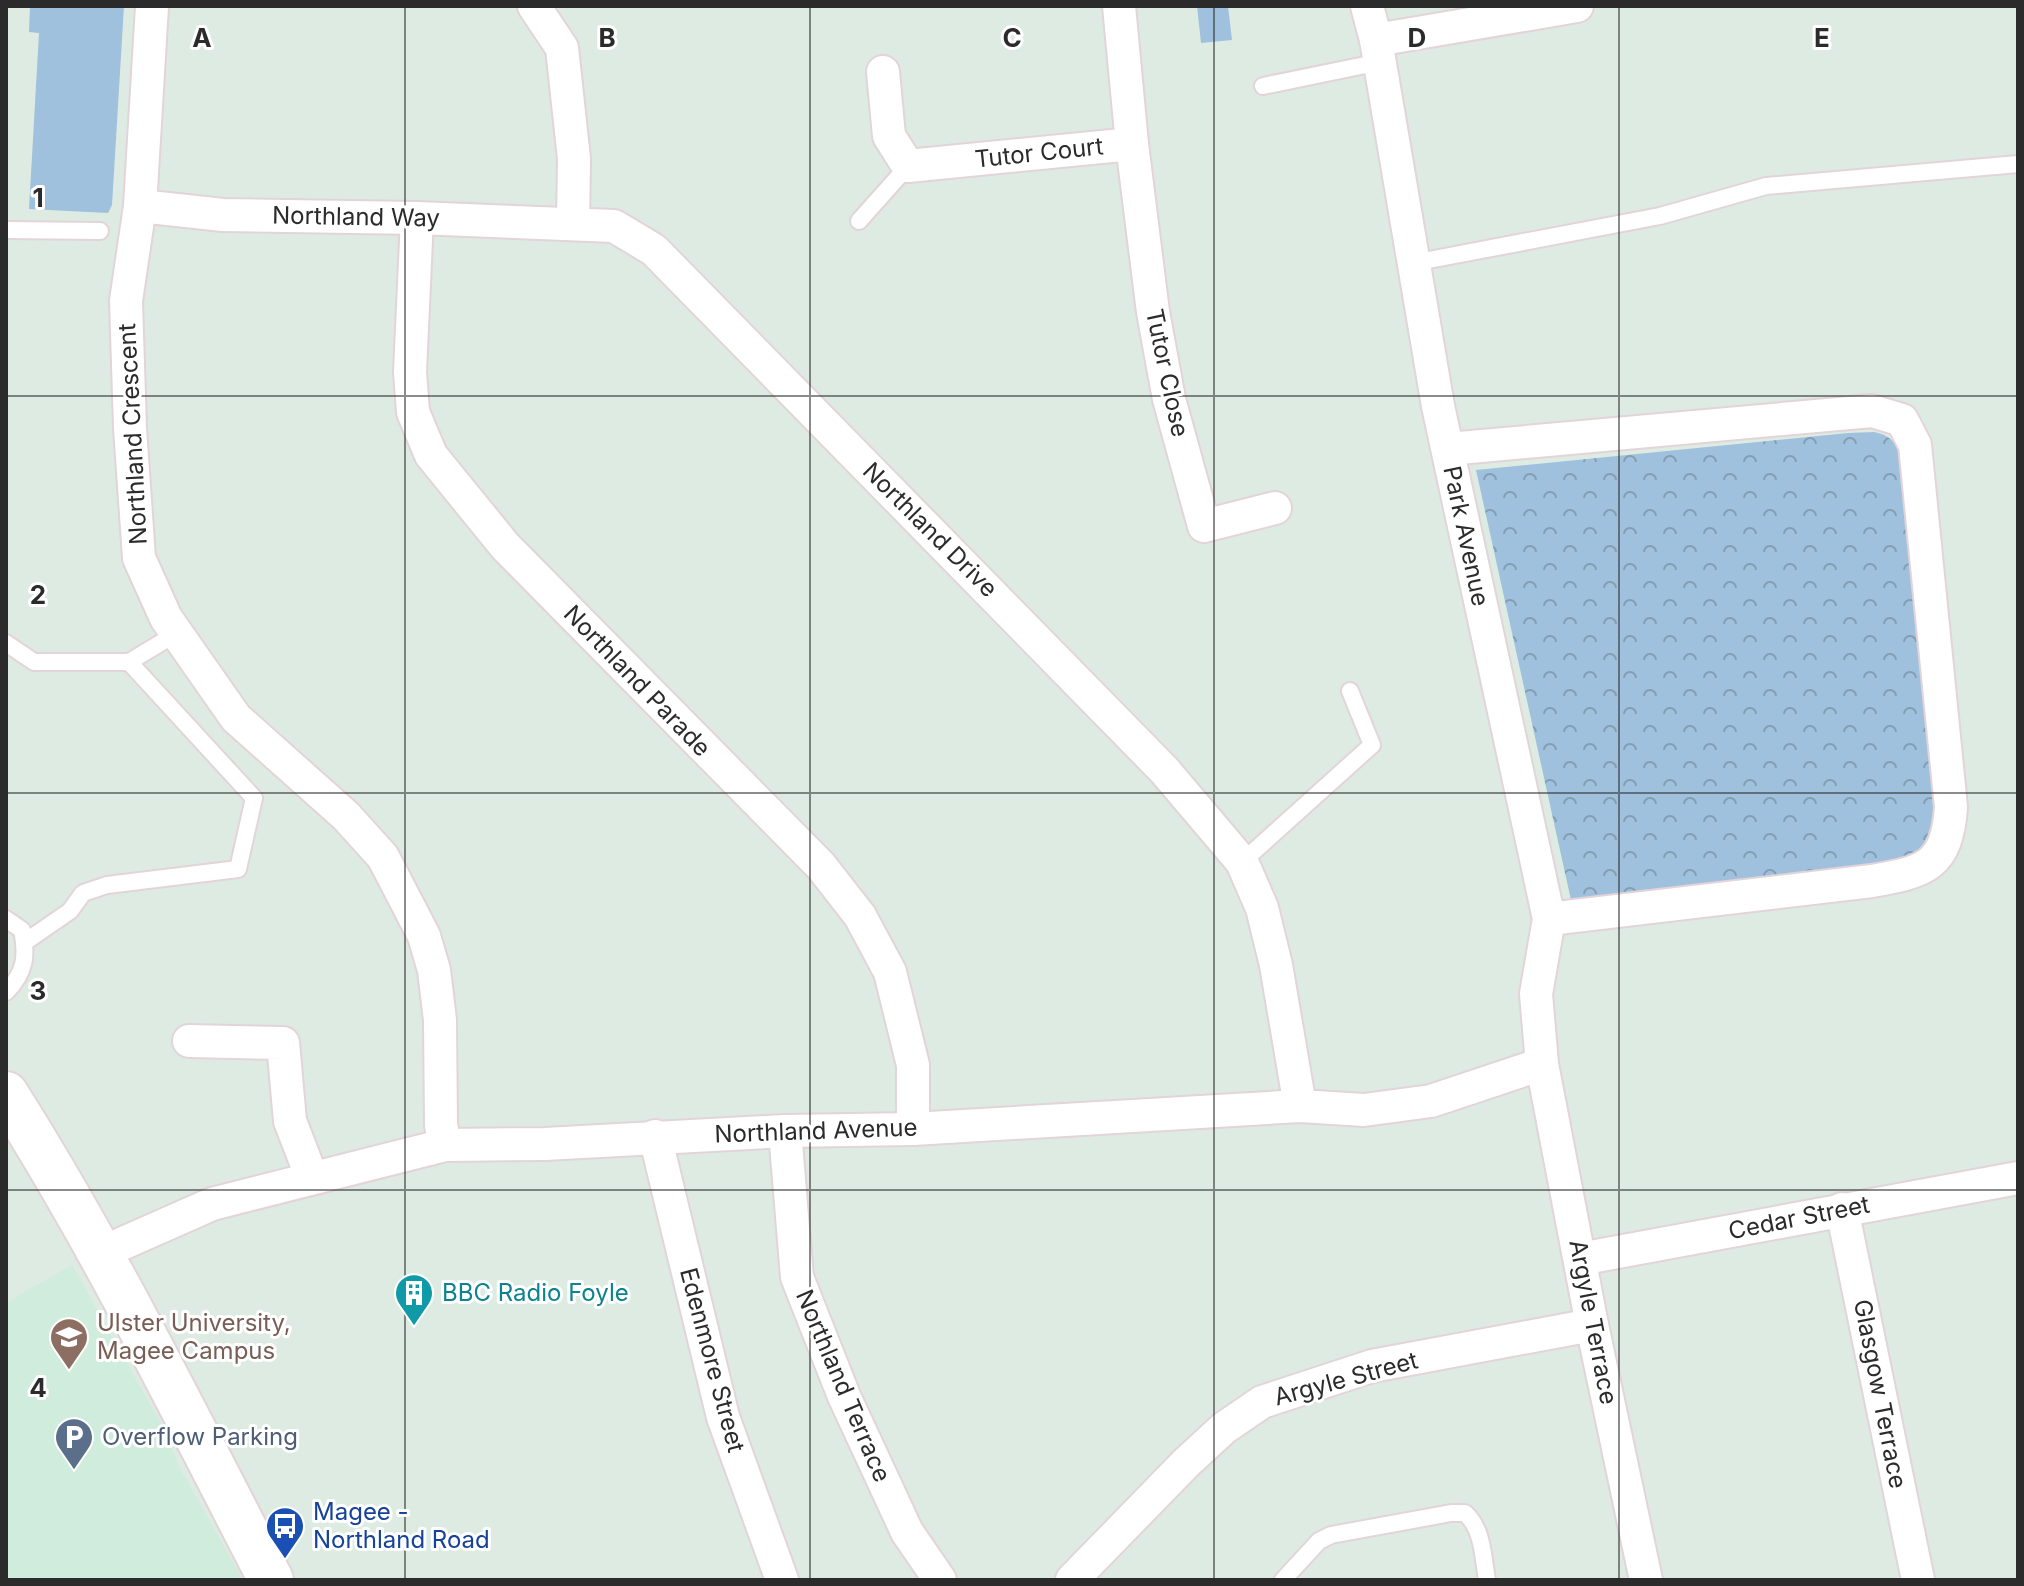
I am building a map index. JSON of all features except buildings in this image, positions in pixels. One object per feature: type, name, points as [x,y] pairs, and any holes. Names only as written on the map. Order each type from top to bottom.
[{"type":"main road","points":[[6,1094],[46,1156],[101,1253],[271,1580]]},
{"type":"street","name":"Northland Crescent","points":[[152,6],[140,206],[126,301],[130,428],[139,558],[166,618],[236,718],[346,816],[383,857],[424,936],[434,970],[440,1020],[441,1125],[445,1145]]},
{"type":"street","points":[[534,6],[562,48],[574,159],[573,223]]},
{"type":"street","name":"Tutor Court","points":[[908,166],[1132,144],[1119,6]]},
{"type":"street","name":"Park Avenue","points":[[1367,6],[1378,51],[1448,449],[1549,919],[1536,994],[1542,1064]]},
{"type":"street","points":[[1378,51],[1577,6]]},
{"type":"street","points":[[883,72],[889,136],[908,166]]},
{"type":"street","name":"Tutor Close","points":[[1132,144],[1153,312],[1169,399],[1204,526],[1275,508]]},
{"type":"street","name":"Northland Way","points":[[140,206],[223,215],[573,223]]},
{"type":"street","name":"Northland Parade","points":[[417,218],[410,372],[413,412],[431,455],[505,546],[821,866],[860,916],[890,972],[913,1065],[913,1129]]},
{"type":"street","name":"Northland Drive","points":[[573,223],[614,226],[654,250],[1164,770],[1242,862],[1262,908],[1276,965],[1300,1106]]},
{"type":"street","points":[[1448,449],[1872,411],[1902,420],[1915,445],[1951,807],[1949,834],[1933,861],[1911,874],[1872,881],[1549,919]]},
{"type":"street","points":[[189,1041],[283,1043],[290,1121],[312,1178]]},
{"type":"street","name":"Northland Avenue","points":[[101,1253],[212,1204],[445,1145],[545,1144],[655,1136],[913,1129],[1300,1106],[1364,1110],[1431,1101],[1542,1064]]},
{"type":"street","name":"Argyle Terrace","points":[[1542,1064],[1592,1325],[1646,1580]]},
{"type":"street","name":"Northland Terrace","points":[[785,1131],[797,1277],[844,1396],[907,1532],[940,1580]]},
{"type":"street","name":"Edenmore Street","points":[[655,1136],[723,1417],[782,1580]]},
{"type":"street","name":"Cedar Street","points":[[1580,1259],[2018,1178]]},
{"type":"street","name":"Glasgow Terrace","points":[[1842,1209],[1918,1580]]},
{"type":"street","name":"Argyle Street","points":[[1072,1580],[1186,1463],[1224,1428],[1262,1402],[1372,1366],[1592,1325]]},
{"type":"lane","points":[[1263,86],[1378,51]]},
{"type":"lane","points":[[1413,263],[1660,216],[1766,186],[2018,164]]},
{"type":"lane","points":[[859,221],[908,166]]},
{"type":"lane","points":[[6,230],[100,231]]},
{"type":"lane","points":[[6,643],[34,662],[129,662],[177,633]]},
{"type":"lane","points":[[25,942],[70,911],[83,893],[107,885],[238,869],[254,798],[129,662]]},
{"type":"lane","points":[[1242,862],[1372,745],[1350,691]]},
{"type":"lane","points":[[6,919],[22,930],[27,954],[14,984],[6,992]]},
{"type":"lane","points":[[1283,1580],[1319,1541],[1331,1535],[1465,1513],[1478,1531],[1487,1580]]},
{"type":"shaded area","name":"Ulster University, Magee Campus","points":[[72,1265],[165,1431],[179,1467],[243,1580],[6,1580],[6,1303]]},
{"type":"green space","points":[[30,6],[124,6],[112,205],[108,213],[29,209],[39,33],[29,32]]},
{"type":"green space","points":[[1197,6],[1228,6],[1232,40],[1201,43]]},
{"type":"green space","points":[[1874,432],[1895,444],[1905,467],[1937,802],[1934,828],[1927,845],[1913,856],[1888,863],[1571,900],[1476,470]]},
{"type":"place","name":"BBC Radio Foyle","points":[[414,1327]]},
{"type":"place","name":"Ulster University, Magee Campus","points":[[69,1371]]},
{"type":"place","name":"Overflow Parking","points":[[74,1471]]},
{"type":"place","name":"Magee - Northland Road","points":[[285,1560]]}]
